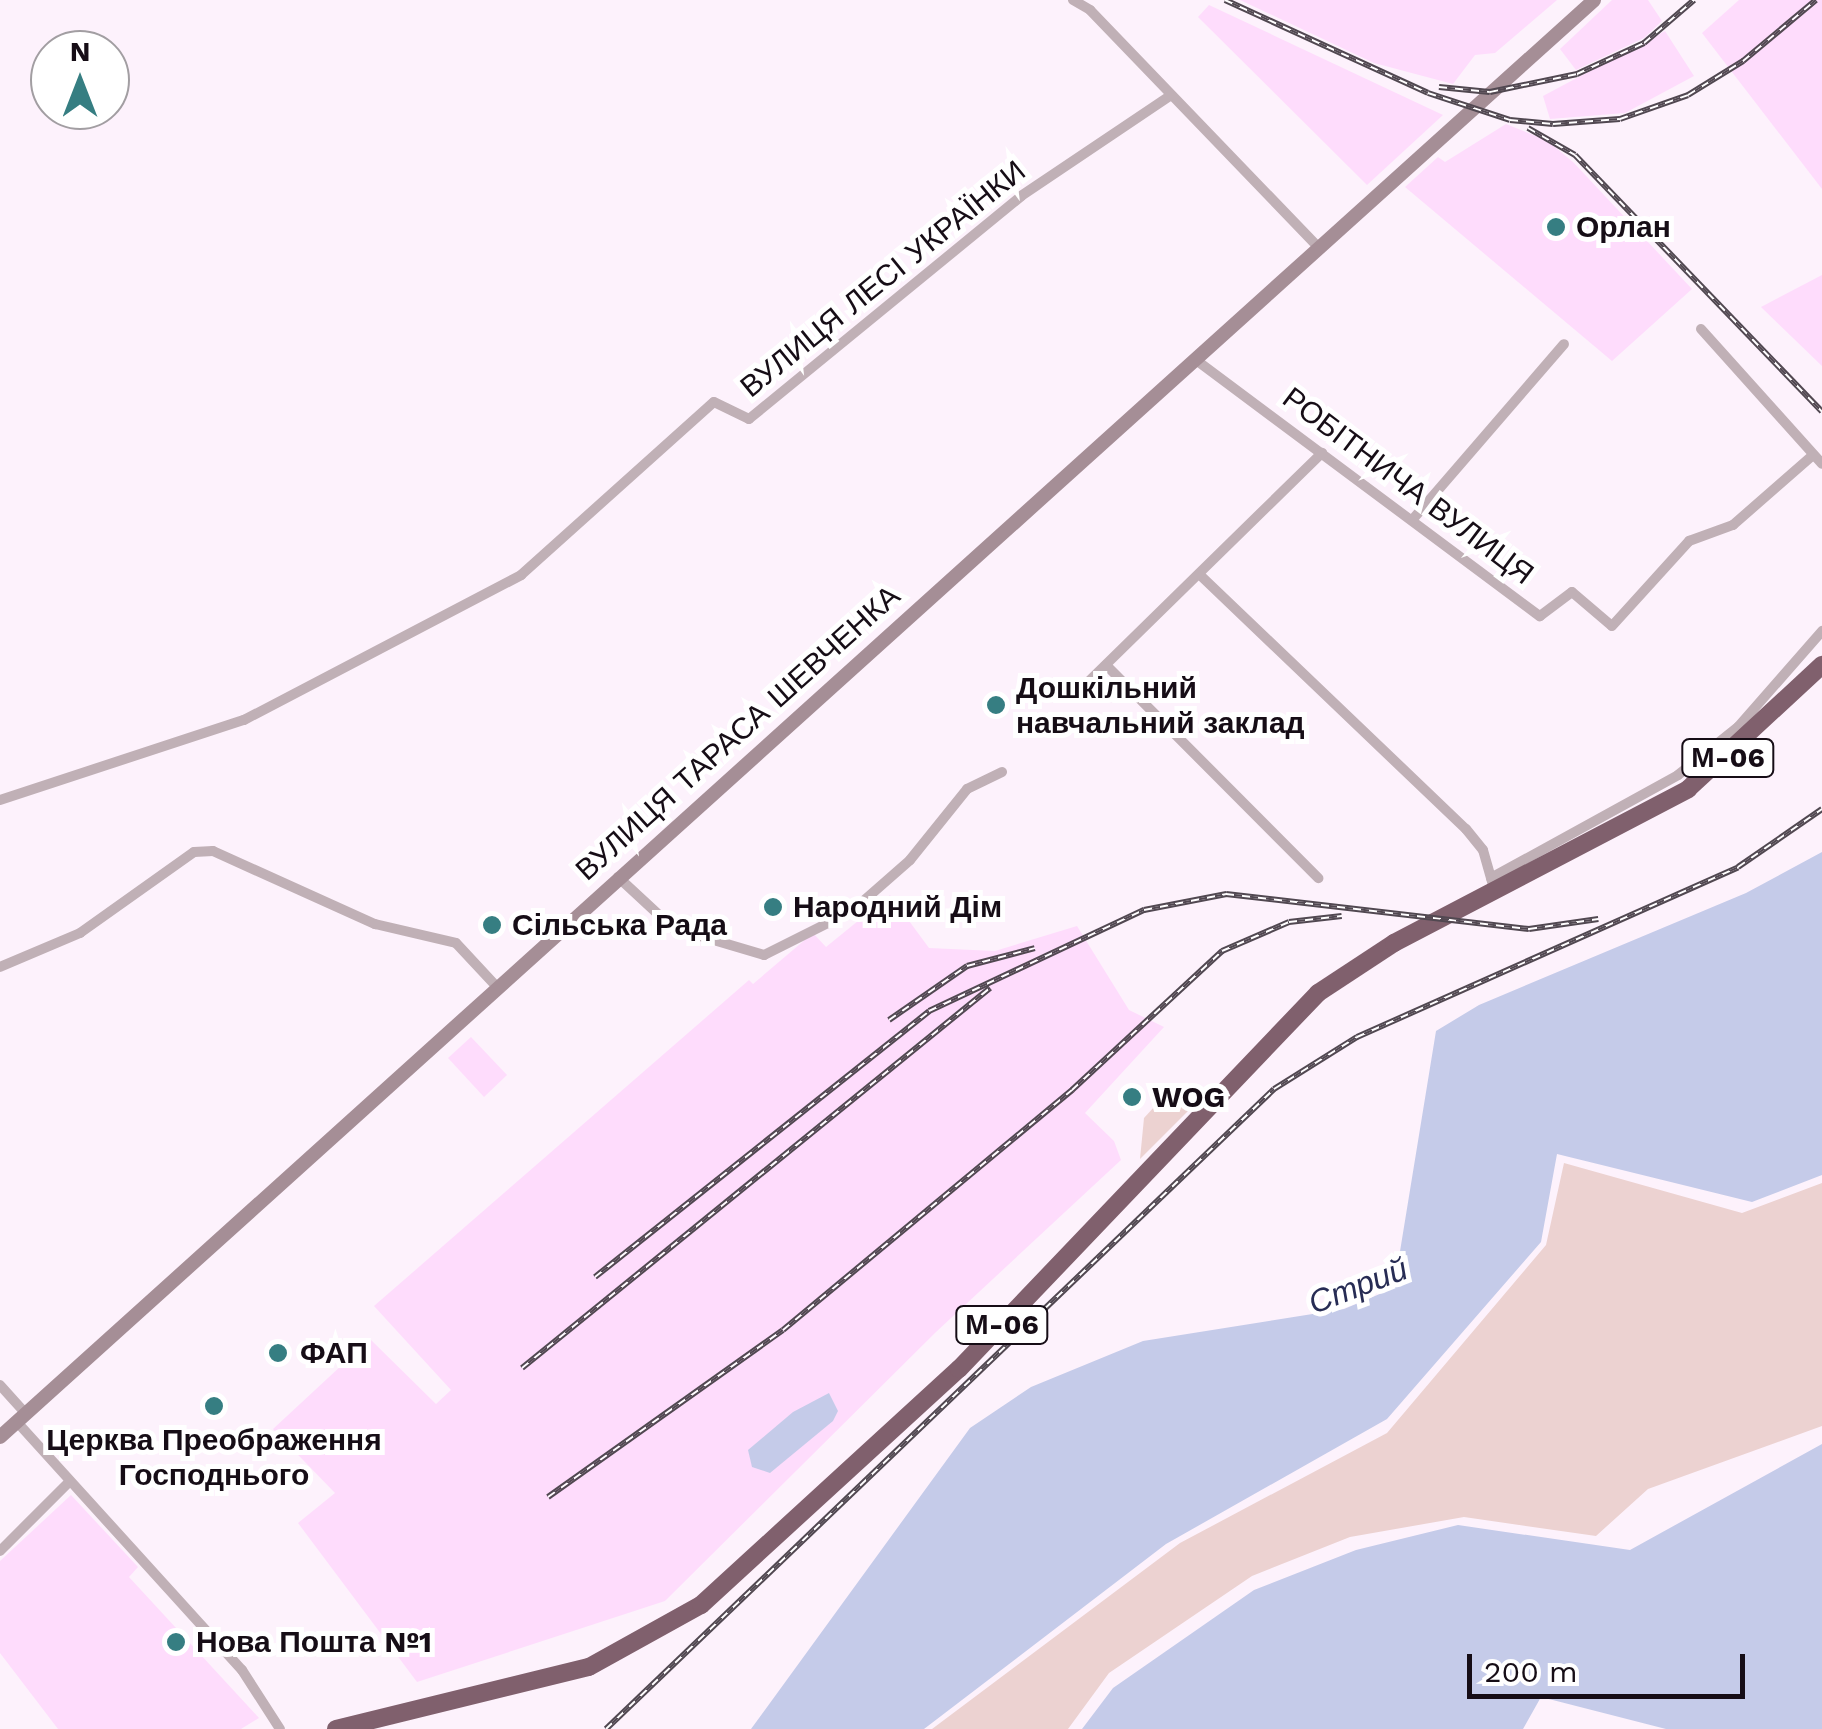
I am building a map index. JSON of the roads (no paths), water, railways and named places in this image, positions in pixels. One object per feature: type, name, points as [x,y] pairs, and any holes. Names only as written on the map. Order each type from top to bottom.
[{"type":"highway","name":"М-06","points":[[336,1729],[561,1676],[630,1648],[700,1606],[959,1369],[1115,1211],[1297,1012],[1394,943],[1493,886],[1688,789],[1822,665]]},
{"type":"street","points":[[1073,0],[1090,10],[1319,248]]},
{"type":"street","name":"ВУЛИЦЯ ТАРАСА ШЕВЧЕНКА","points":[[0,1437],[1594,0]]},
{"type":"street","name":"ВУЛИЦЯ ЛЕСІ УКРАЇНКИ","points":[[0,800],[244,720],[522,575],[714,402],[750,419],[1022,196],[1170,96]]},
{"type":"street","points":[[1701,328],[1822,464]]},
{"type":"street","points":[[1414,519],[1564,344]]},
{"type":"street","name":"РОБІТНИЧА ВУЛИЦЯ","points":[[1196,360],[1540,616],[1572,592],[1612,626],[1689,540],[1733,525],[1813,455]]},
{"type":"street","points":[[1085,685],[1322,453]]},
{"type":"street","points":[[1200,574],[1466,828],[1493,886],[1678,775],[1738,727],[1822,631]]},
{"type":"street","points":[[1106,665],[1318,878]]},
{"type":"street","points":[[618,877],[673,928],[764,954],[852,911],[910,860],[967,789],[1002,772]]},
{"type":"street","points":[[0,967],[80,934],[194,852],[213,851],[376,924],[456,944],[496,986]]},
{"type":"street","points":[[0,1385],[69,1482],[242,1670],[280,1729]]},
{"type":"street","points":[[0,1550],[69,1482]]},
{"type":"water","points":[[1822,852],[1822,1175],[1752,1202],[1557,1154],[1541,1242],[1387,1419],[1166,1544],[924,1729],[751,1729],[970,1428],[1031,1387],[1143,1341],[1344,1309],[1394,1288],[1436,1031],[1479,1005],[1746,893]]},
{"type":"water","points":[[829,1393],[838,1411],[833,1421],[770,1473],[752,1467],[748,1450],[793,1412]]},
{"type":"water","points":[[1822,1444],[1822,1729],[1666,1729],[1541,1697],[1523,1729],[1082,1729],[1113,1688],[1254,1590],[1356,1550],[1458,1525],[1630,1550]]},
{"type":"railway","points":[[1225,0],[1428,93],[1510,120],[1553,124],[1620,119],[1688,95],[1743,61],[1816,0]]},
{"type":"railway","points":[[1439,87],[1490,92],[1577,74],[1644,43],[1694,0]]},
{"type":"railway","points":[[1528,128],[1575,155],[1822,412]]},
{"type":"railway","points":[[606,1729],[1274,1089],[1357,1037],[1738,867],[1822,809]]},
{"type":"railway","points":[[595,1277],[929,1011],[1144,910],[1226,894],[1529,929],[1598,919]]},
{"type":"railway","points":[[548,1497],[783,1330],[1072,1090],[1222,951],[1289,922],[1342,916]]},
{"type":"railway","points":[[889,1020],[967,966],[1035,948]]},
{"type":"railway","points":[[522,1368],[990,988]]},
{"type":"place","name":"Орлан","points":[[1556,227]]},
{"type":"place","name":"Дошкільний навчальний заклад","points":[[996,705]]},
{"type":"place","name":"Народний Дім","points":[[773,907]]},
{"type":"place","name":"Сільська Рада","points":[[492,925]]},
{"type":"place","name":"WOG","points":[[1132,1097]]},
{"type":"place","name":"ФАП","points":[[278,1353]]},
{"type":"place","name":"Церква Преображення Господнього","points":[[214,1406]]},
{"type":"place","name":"Нова Пошта №1","points":[[176,1642]]},
{"type":"water label","name":"Стрий","points":[[1358,1286]]}]
